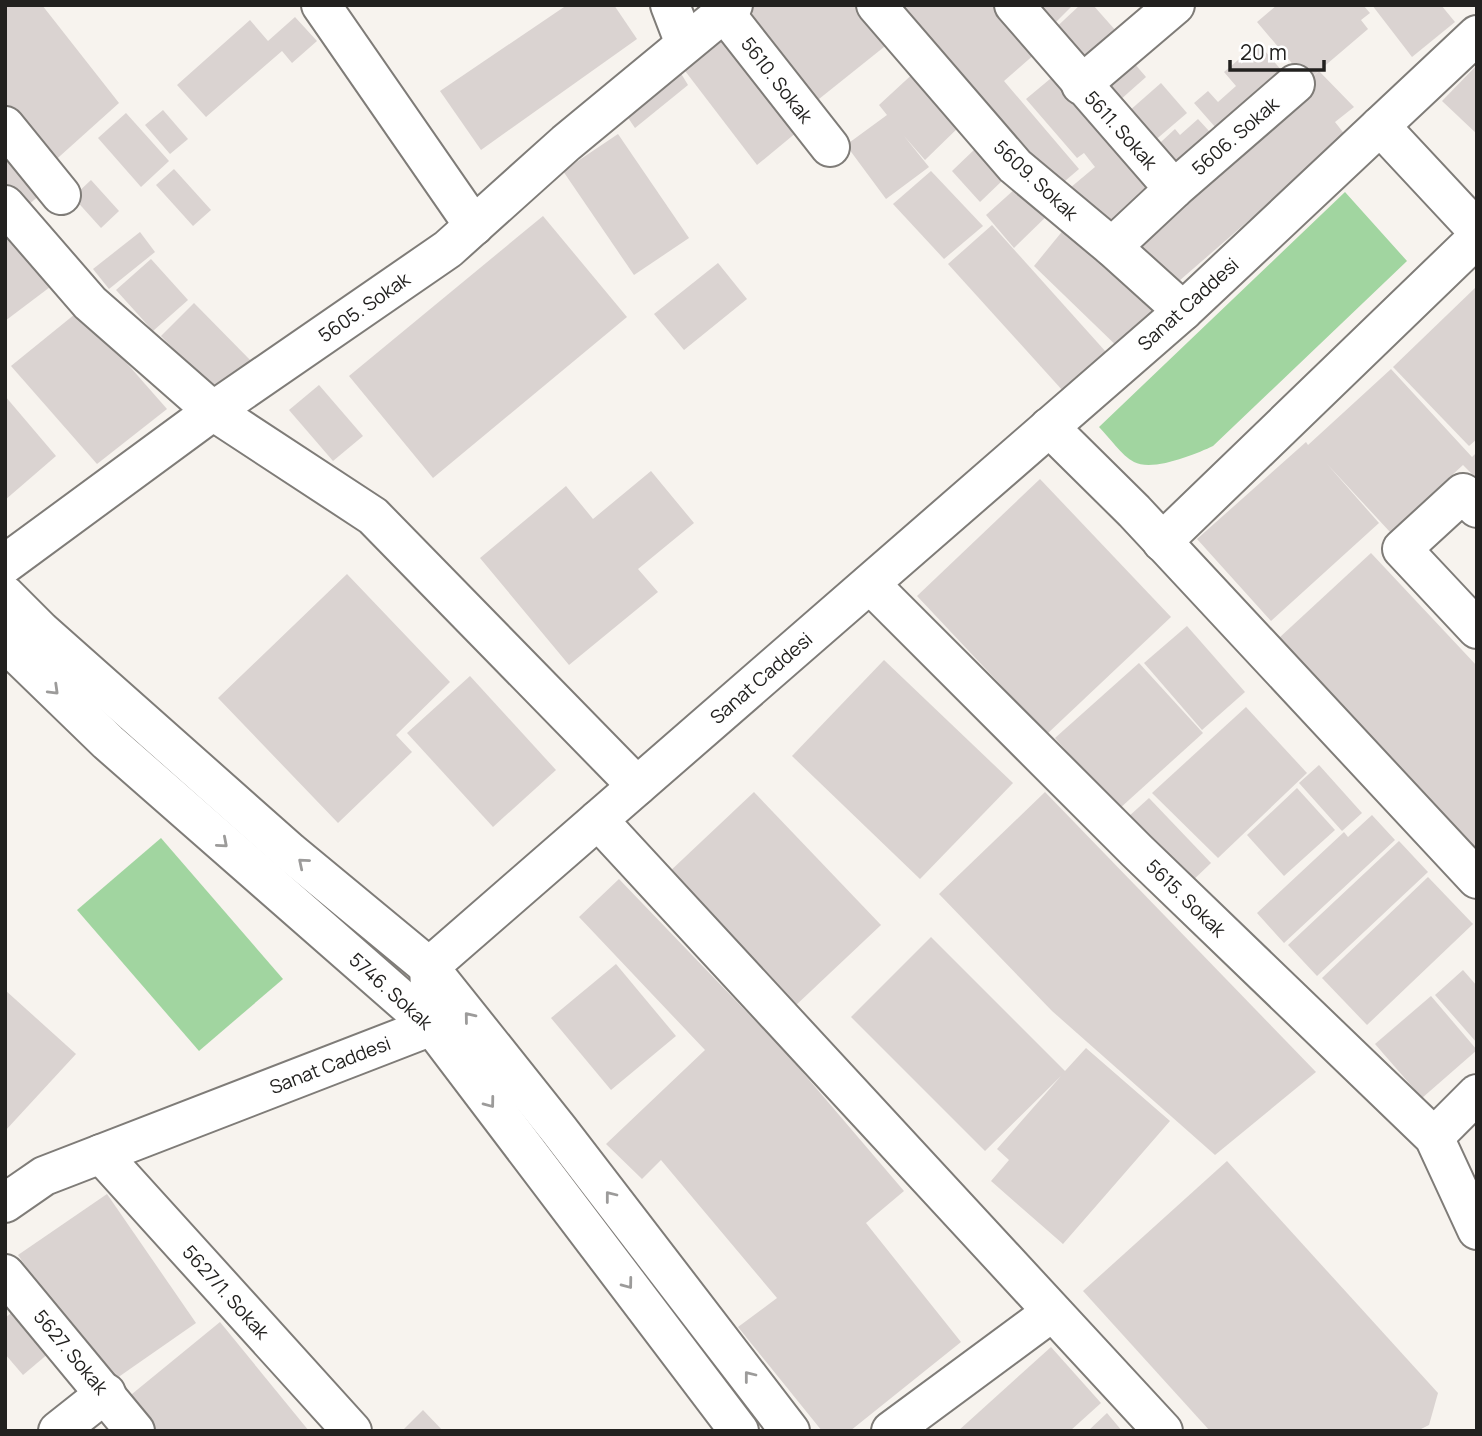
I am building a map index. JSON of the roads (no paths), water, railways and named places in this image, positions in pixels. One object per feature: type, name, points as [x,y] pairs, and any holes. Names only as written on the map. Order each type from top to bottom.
[{"type":"street","points":[[321,5],[474,226]]},
{"type":"street","points":[[670,5],[685,44]]},
{"type":"street","name":"5609. Sokak","points":[[876,5],[1014,166],[1112,247],[1182,311]]},
{"type":"street","name":"5611. Sokak","points":[[1014,5],[1174,189]]},
{"type":"street","points":[[1081,85],[1175,5]]},
{"type":"street","points":[[1467,5],[1477,14]]},
{"type":"street","name":"5605. Sokak","points":[[5,564],[213,411],[448,249],[566,143],[729,9]]},
{"type":"street","name":"5610. Sokak","points":[[729,9],[830,148]]},
{"type":"street","name":"Sanat Caddesi","points":[[429,967],[1182,311],[1477,34]]},
{"type":"street","name":"5606. Sokak","points":[[1174,189],[1295,83]]},
{"type":"street","points":[[5,126],[61,195]]},
{"type":"street","points":[[1380,126],[1477,230]]},
{"type":"street","points":[[1112,247],[1174,189]]},
{"type":"street","points":[[5,205],[90,303],[213,411],[373,516],[638,786]]},
{"type":"street","points":[[1162,542],[1477,238]]},
{"type":"street","points":[[1049,427],[1134,511],[1477,879]]},
{"type":"street","points":[[1477,508],[1463,493],[1402,548],[1477,629]]},
{"type":"street","name":"5615. Sokak","points":[[870,584],[1137,851],[1461,1121],[1477,1230]]},
{"type":"street","points":[[5,595],[41,631],[290,852],[429,967],[559,1130],[790,1431]]},
{"type":"street","name":"5746. Sokak","points":[[5,642],[108,742],[432,1026],[739,1431]]},
{"type":"street","points":[[598,820],[1163,1431]]},
{"type":"street","points":[[429,967],[432,1026]]},
{"type":"street","name":"Sanat Caddesi","points":[[5,1203],[44,1176],[432,1026]]},
{"type":"street","name":"5627/1. Sokak","points":[[101,1154],[352,1431]]},
{"type":"street","name":"5627. Sokak","points":[[5,1274],[135,1431]]},
{"type":"street","points":[[891,1431],[1052,1312]]},
{"type":"street","points":[[58,1431],[106,1393]]}]
